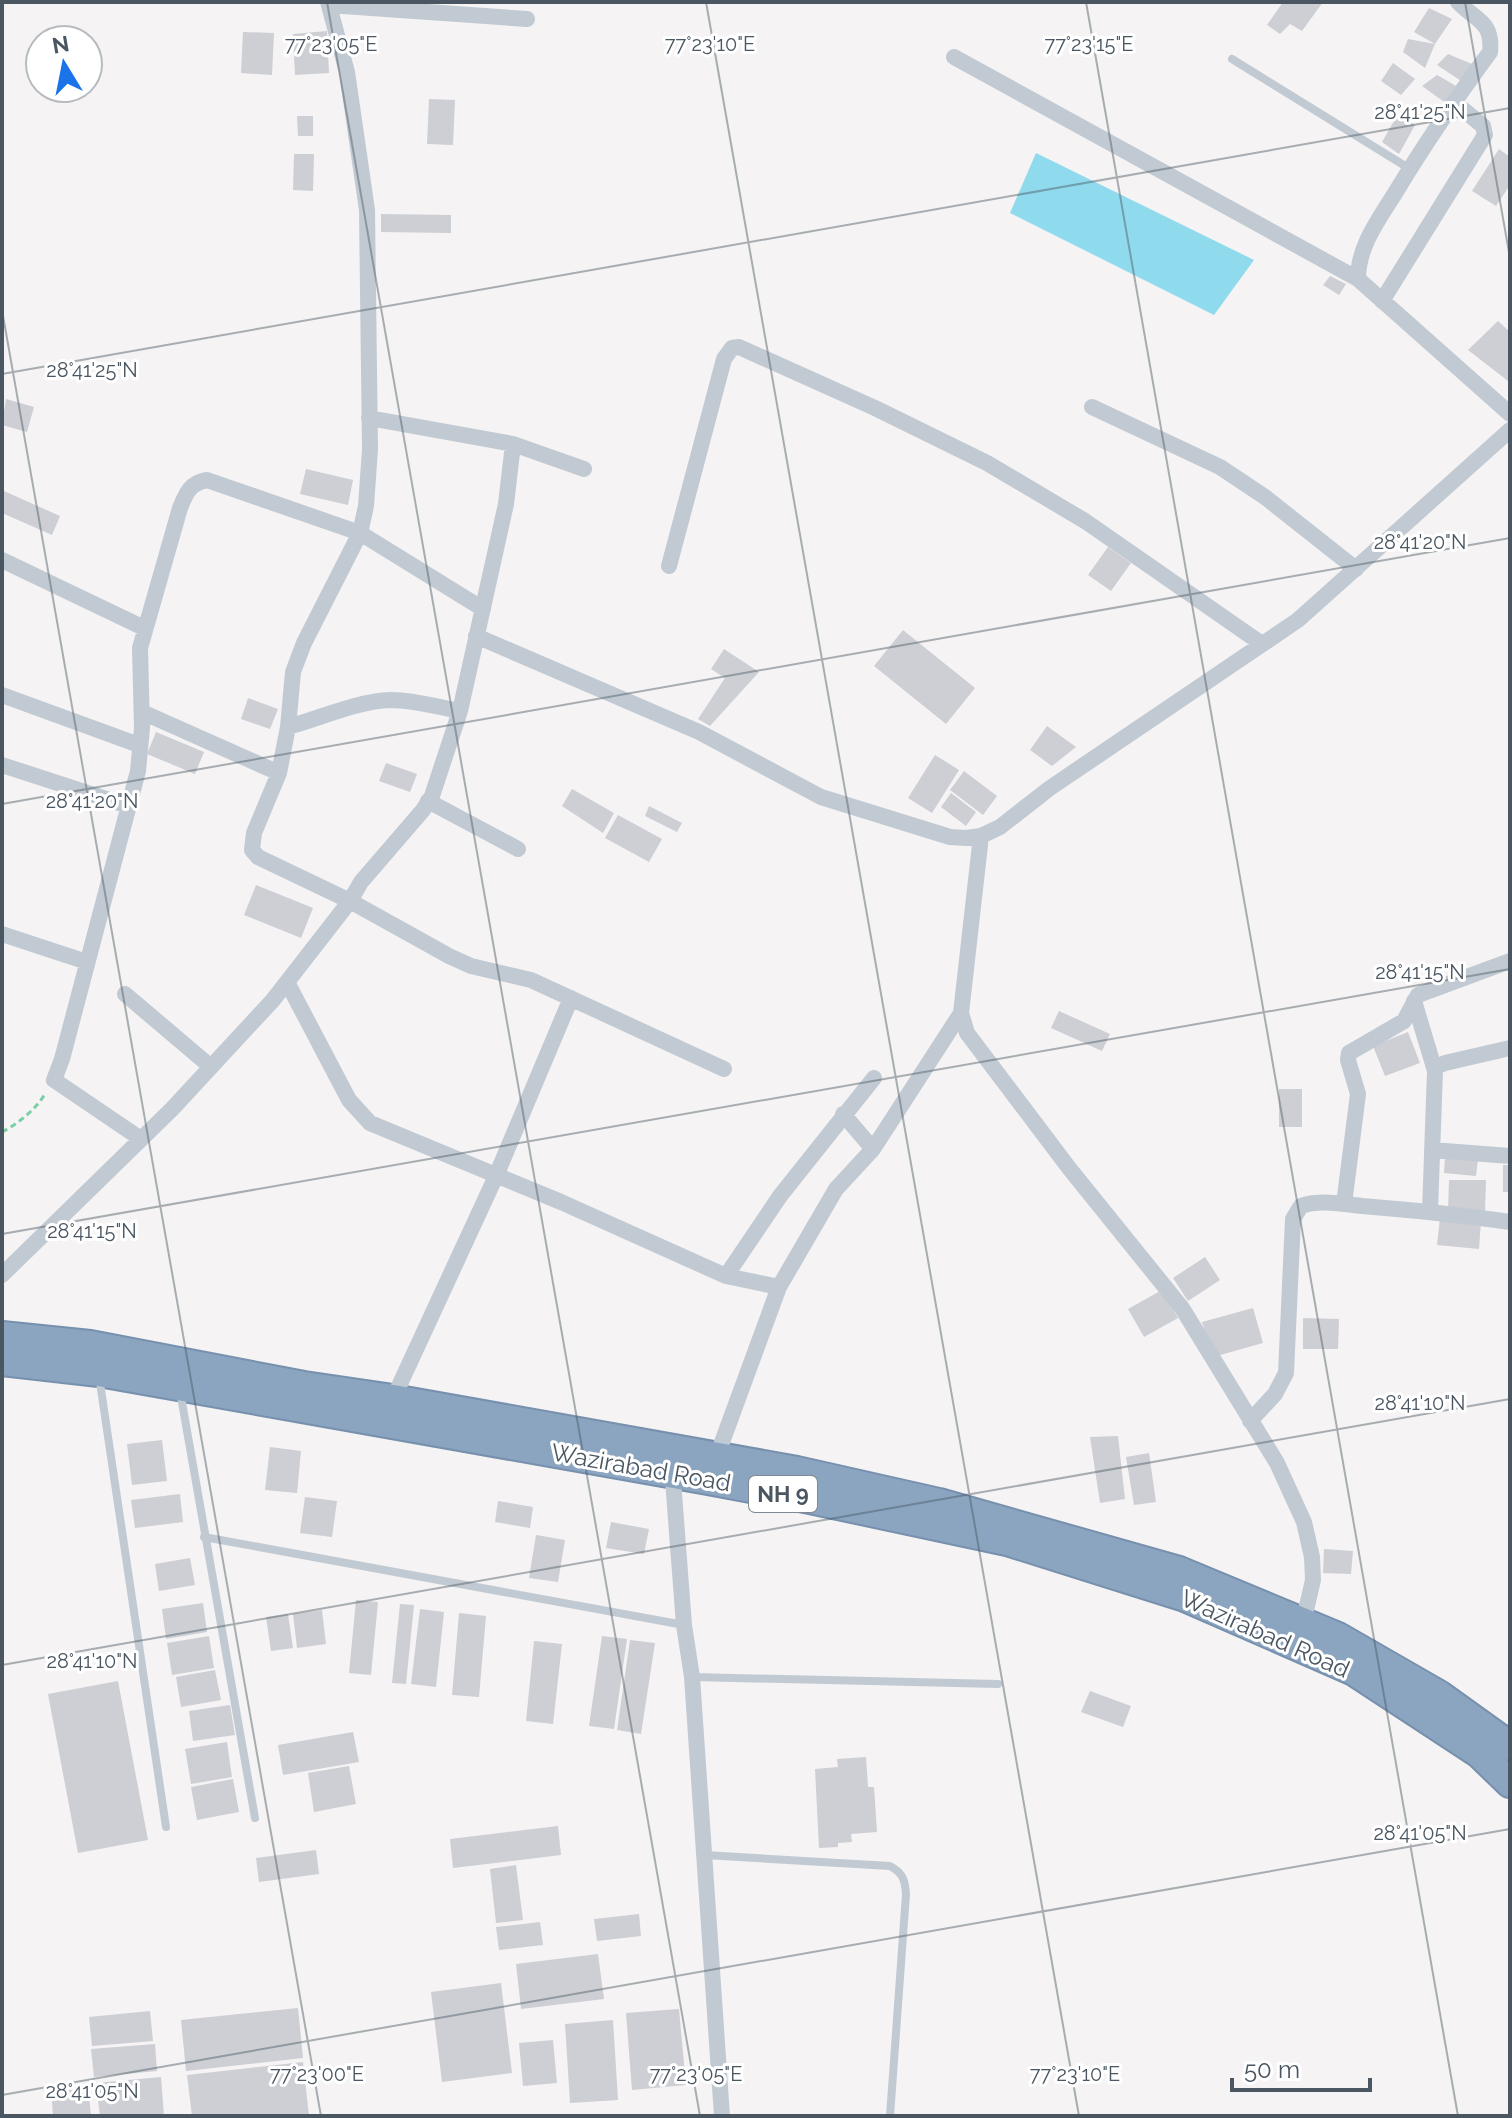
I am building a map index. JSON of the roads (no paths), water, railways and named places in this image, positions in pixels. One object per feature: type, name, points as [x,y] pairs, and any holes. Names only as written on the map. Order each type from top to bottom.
[{"type":"highway","name":"Wazirabad Road","points":[[2,1336],[90,1345],[304,1386],[393,1399],[671,1462]]},
{"type":"highway","name":"Wazirabad Road","points":[[2,1361],[99,1372],[712,1469],[810,1499],[1007,1541],[1185,1597],[1354,1671],[1479,1753],[1510,1783]]},
{"type":"highway","name":"Wazirabad Road","points":[[712,1469],[797,1471],[939,1503],[1179,1571],[1338,1637],[1439,1695],[1510,1746]]},
{"type":"street","points":[[1358,279],[1358,264],[1365,243],[1410,169],[1490,52],[1492,37],[1484,22],[1458,2]]},
{"type":"street","points":[[527,19],[329,3],[347,72],[367,210],[368,486],[360,533],[293,672],[288,727],[279,773],[254,833],[252,850],[258,857],[350,901],[471,966],[531,980],[724,1069]]},
{"type":"street","points":[[954,57],[1358,279],[1510,414]]},
{"type":"street","points":[[1382,301],[1485,135],[1483,126],[1454,102]]},
{"type":"street","points":[[669,566],[724,359],[732,348],[739,347],[987,463],[1085,521],[1262,644]]},
{"type":"street","points":[[1092,407],[1220,467],[1265,497],[1356,569]]},
{"type":"street","points":[[369,418],[513,444],[584,469]]},
{"type":"street","points":[[476,636],[699,732],[821,797],[950,837],[981,836],[1000,827],[1050,788],[1298,620],[1510,430]]},
{"type":"street","points":[[2,1275],[211,1067],[287,982],[350,901],[361,882],[428,801],[438,783],[460,711],[506,504],[513,444]]},
{"type":"street","points":[[141,1139],[54,1080],[138,771],[142,712],[139,663],[144,628],[187,491],[195,482],[207,480],[360,533],[483,609]]},
{"type":"street","points":[[2,560],[144,628]]},
{"type":"street","points":[[2,695],[139,745]]},
{"type":"street","points":[[288,727],[388,700],[460,711]]},
{"type":"street","points":[[142,712],[279,773]]},
{"type":"street","points":[[2,765],[128,806]]},
{"type":"street","points":[[428,801],[518,849]]},
{"type":"street","points":[[981,836],[961,1013],[967,1033],[1069,1168],[1182,1308],[1277,1463],[1304,1522],[1312,1557],[1313,1580],[1303,1623]]},
{"type":"street","points":[[2,934],[87,962]]},
{"type":"street","points":[[1344,1204],[1358,1094],[1347,1056],[1404,1021],[1421,994],[1510,961]]},
{"type":"street","points":[[287,982],[349,1100],[360,1115],[384,1129],[561,1202],[726,1276],[779,1287]]},
{"type":"street","points":[[125,994],[211,1067]]},
{"type":"street","points":[[393,1399],[496,1176],[571,998]]},
{"type":"street","points":[[1414,1001],[1435,1071],[1430,1211]]},
{"type":"street","points":[[712,1469],[779,1287],[836,1189],[873,1149],[961,1013]]},
{"type":"street","points":[[1435,1071],[1445,1063],[1510,1048]]},
{"type":"street","points":[[726,1276],[780,1196],[874,1078]]},
{"type":"street","points":[[843,1114],[873,1149]]},
{"type":"street","points":[[1432,1150],[1510,1156]]},
{"type":"street","points":[[1250,1421],[1275,1394],[1286,1373],[1293,1219],[1296,1211],[1306,1204],[1344,1204],[1510,1222]]},
{"type":"street","points":[[671,1462],[684,1625],[692,1677],[722,2116]]},
{"type":"lane","points":[[1232,59],[1410,169]]},
{"type":"lane","points":[[99,1372],[166,1827]]},
{"type":"lane","points":[[179,1386],[255,1818]]},
{"type":"lane","points":[[204,1537],[684,1625]]},
{"type":"lane","points":[[692,1677],[998,1684]]},
{"type":"lane","points":[[704,1855],[890,1866],[900,1871],[906,1894],[890,2116]]},
{"type":"water","points":[[1036,153],[1254,260],[1214,315],[1010,213]]}]
